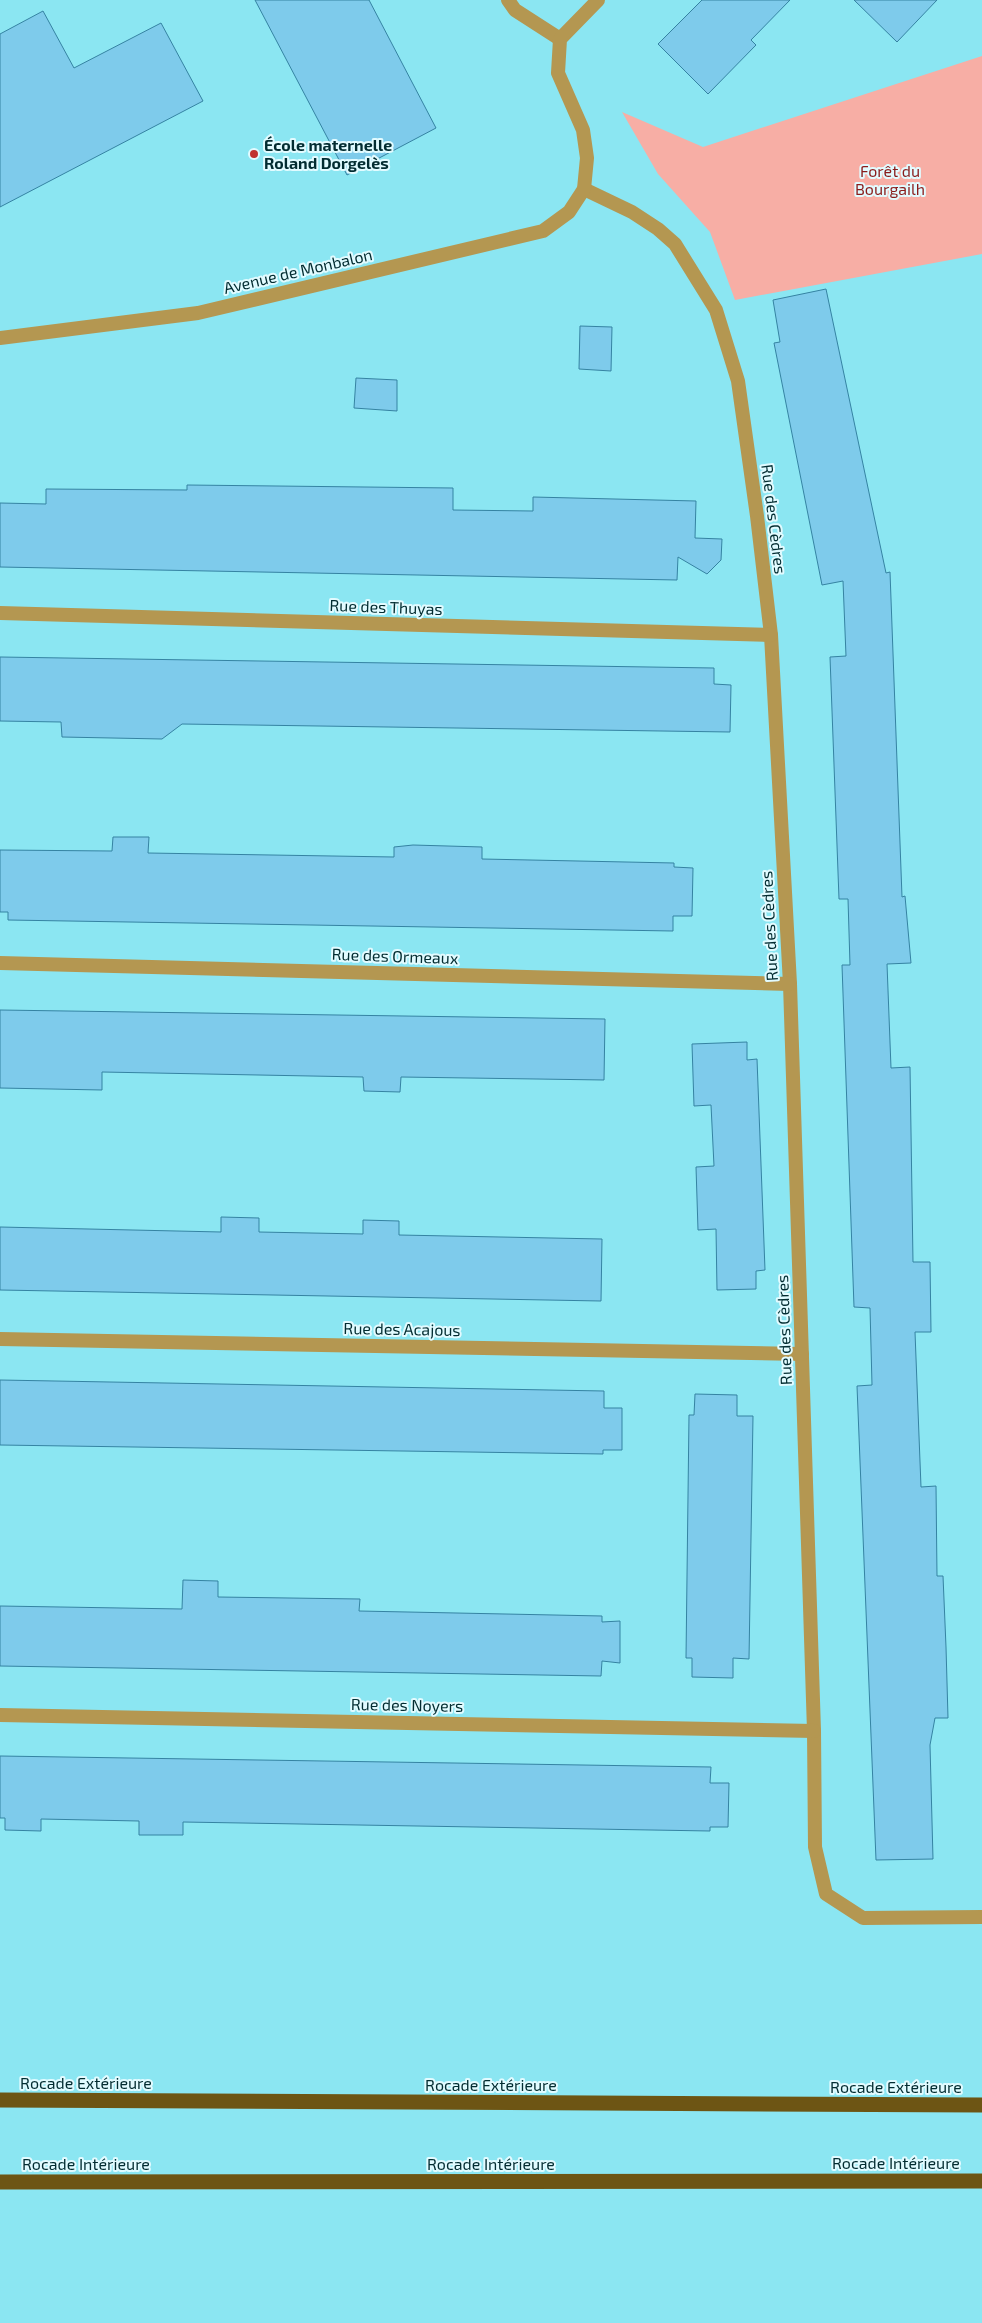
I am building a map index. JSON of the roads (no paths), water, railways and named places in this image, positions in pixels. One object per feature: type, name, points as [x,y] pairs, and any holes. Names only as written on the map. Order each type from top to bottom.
[{"type":"highway","points":[[0,2091],[106,2100]]},
{"type":"highway","name":"Rocade Extérieure","points":[[0,2100],[982,2105]]},
{"type":"highway","name":"Rocade Intérieure","points":[[0,2182],[982,2181]]},
{"type":"street","points":[[508,0],[515,10],[560,39]]},
{"type":"street","points":[[584,189],[587,158],[582,130],[558,73],[560,39],[598,0]]},
{"type":"street","name":"Avenue de Monbalon","points":[[0,338],[198,313],[543,231],[569,212],[584,189]]},
{"type":"street","name":"Rue des Cèdres","points":[[584,189],[632,212],[658,229],[675,244],[716,310],[738,381],[757,516],[771,635],[790,984],[814,1731],[815,1847],[826,1894],[863,1918],[982,1916]]},
{"type":"street","name":"Rue des Thuyas","points":[[0,613],[771,635]]},
{"type":"street","name":"Rue des Ormeaux","points":[[0,963],[790,984]]},
{"type":"street","name":"Rue des Acajous","points":[[0,1339],[802,1354]]},
{"type":"street","name":"Rue des Noyers","points":[[0,1715],[814,1731]]},
{"type":"place","name":"École maternelle Roland Dorgelès","points":[[254,154]]},
{"type":"park label","name":"Forêt du Bourgailh","points":[[890,180]]}]
